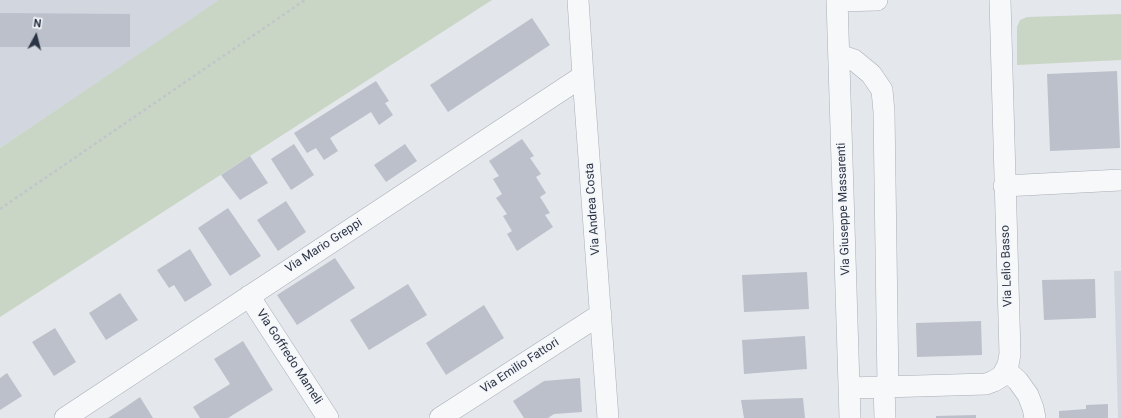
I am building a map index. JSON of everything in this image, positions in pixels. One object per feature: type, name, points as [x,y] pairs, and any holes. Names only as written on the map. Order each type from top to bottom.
[{"type":"street","name":"Via Andrea Costa","points":[[578,0],[608,418]]},
{"type":"street","points":[[837,1],[877,0]]},
{"type":"street","name":"Via Lelio Basso","points":[[1000,0],[1004,186],[1010,354],[1006,370]]},
{"type":"street","name":"Via Giuseppe Massarenti","points":[[837,1],[850,418]]},
{"type":"street","points":[[839,55],[854,60],[871,74],[882,90],[884,112],[885,418]]},
{"type":"street","name":"Via Mario Greppi","points":[[65,418],[583,76]]},
{"type":"street","points":[[1004,186],[1121,180]]},
{"type":"street","name":"Via Goffredo Mameli","points":[[249,296],[328,418]]},
{"type":"street","name":"Via Emilio Fattori","points":[[440,418],[601,314]]},
{"type":"street","points":[[849,388],[986,384],[1002,376],[1006,370],[1018,381],[1028,395],[1035,418]]},
{"type":"path","points":[[0,209],[305,0]]},
{"type":"shaded area","points":[[0,0],[220,0],[0,148]]},
{"type":"shaded area","points":[[1114,271],[1121,271],[1121,418],[1118,418]]},
{"type":"green space","points":[[219,0],[492,0],[0,317],[0,148]]},
{"type":"green space","points":[[1121,14],[1121,60],[1017,65],[1017,27],[1020,20],[1027,17]]},
{"type":"building","points":[[0,13],[130,14],[130,47],[0,47]]},
{"type":"building","points":[[532,18],[550,45],[448,112],[430,85]]},
{"type":"building","points":[[1117,71],[1120,148],[1050,151],[1047,74]]},
{"type":"building","points":[[376,81],[389,101],[385,103],[393,115],[379,125],[371,112],[330,138],[338,151],[324,160],[316,148],[307,153],[294,133]]},
{"type":"building","points":[[522,139],[534,156],[530,158],[541,174],[536,177],[546,193],[540,197],[550,213],[545,215],[553,227],[517,251],[507,234],[512,231],[503,216],[507,214],[496,198],[502,194],[493,179],[499,176],[489,161]]},
{"type":"building","points":[[294,144],[314,175],[291,190],[271,159]]},
{"type":"building","points":[[405,144],[417,161],[386,182],[374,165]]},
{"type":"building","points":[[250,156],[268,183],[240,200],[221,175]]},
{"type":"building","points":[[286,201],[306,232],[278,251],[257,220]]},
{"type":"building","points":[[228,208],[261,256],[230,276],[198,228]]},
{"type":"building","points":[[190,249],[212,285],[185,302],[174,285],[169,288],[157,270]]},
{"type":"building","points":[[335,258],[355,288],[297,325],[277,295]]},
{"type":"building","points":[[807,272],[809,309],[744,312],[742,275]]},
{"type":"building","points":[[1095,279],[1096,318],[1044,320],[1042,280]]},
{"type":"building","points":[[408,284],[427,315],[369,350],[350,320]]},
{"type":"building","points":[[120,293],[138,320],[106,340],[89,313]]},
{"type":"building","points":[[484,305],[504,338],[446,375],[426,343]]},
{"type":"building","points":[[981,321],[982,355],[917,357],[916,323]]},
{"type":"building","points":[[55,328],[76,362],[54,376],[32,342]]},
{"type":"building","points":[[805,336],[807,369],[744,374],[742,340]]},
{"type":"building","points":[[243,341],[273,390],[228,418],[200,418],[193,407],[230,384],[214,359]]},
{"type":"building","points":[[7,373],[22,396],[0,410],[0,378]]},
{"type":"building","points":[[580,378],[582,412],[554,414],[548,418],[524,418],[513,401],[544,381]]},
{"type":"building","points":[[140,397],[153,418],[108,418],[124,408]]},
{"type":"building","points":[[803,398],[805,418],[744,418],[741,400]]},
{"type":"building","points":[[1108,404],[1108,418],[1059,418],[1059,411],[1086,409],[1086,405]]},
{"type":"building","points":[[976,415],[976,418],[936,418],[936,416]]}]
